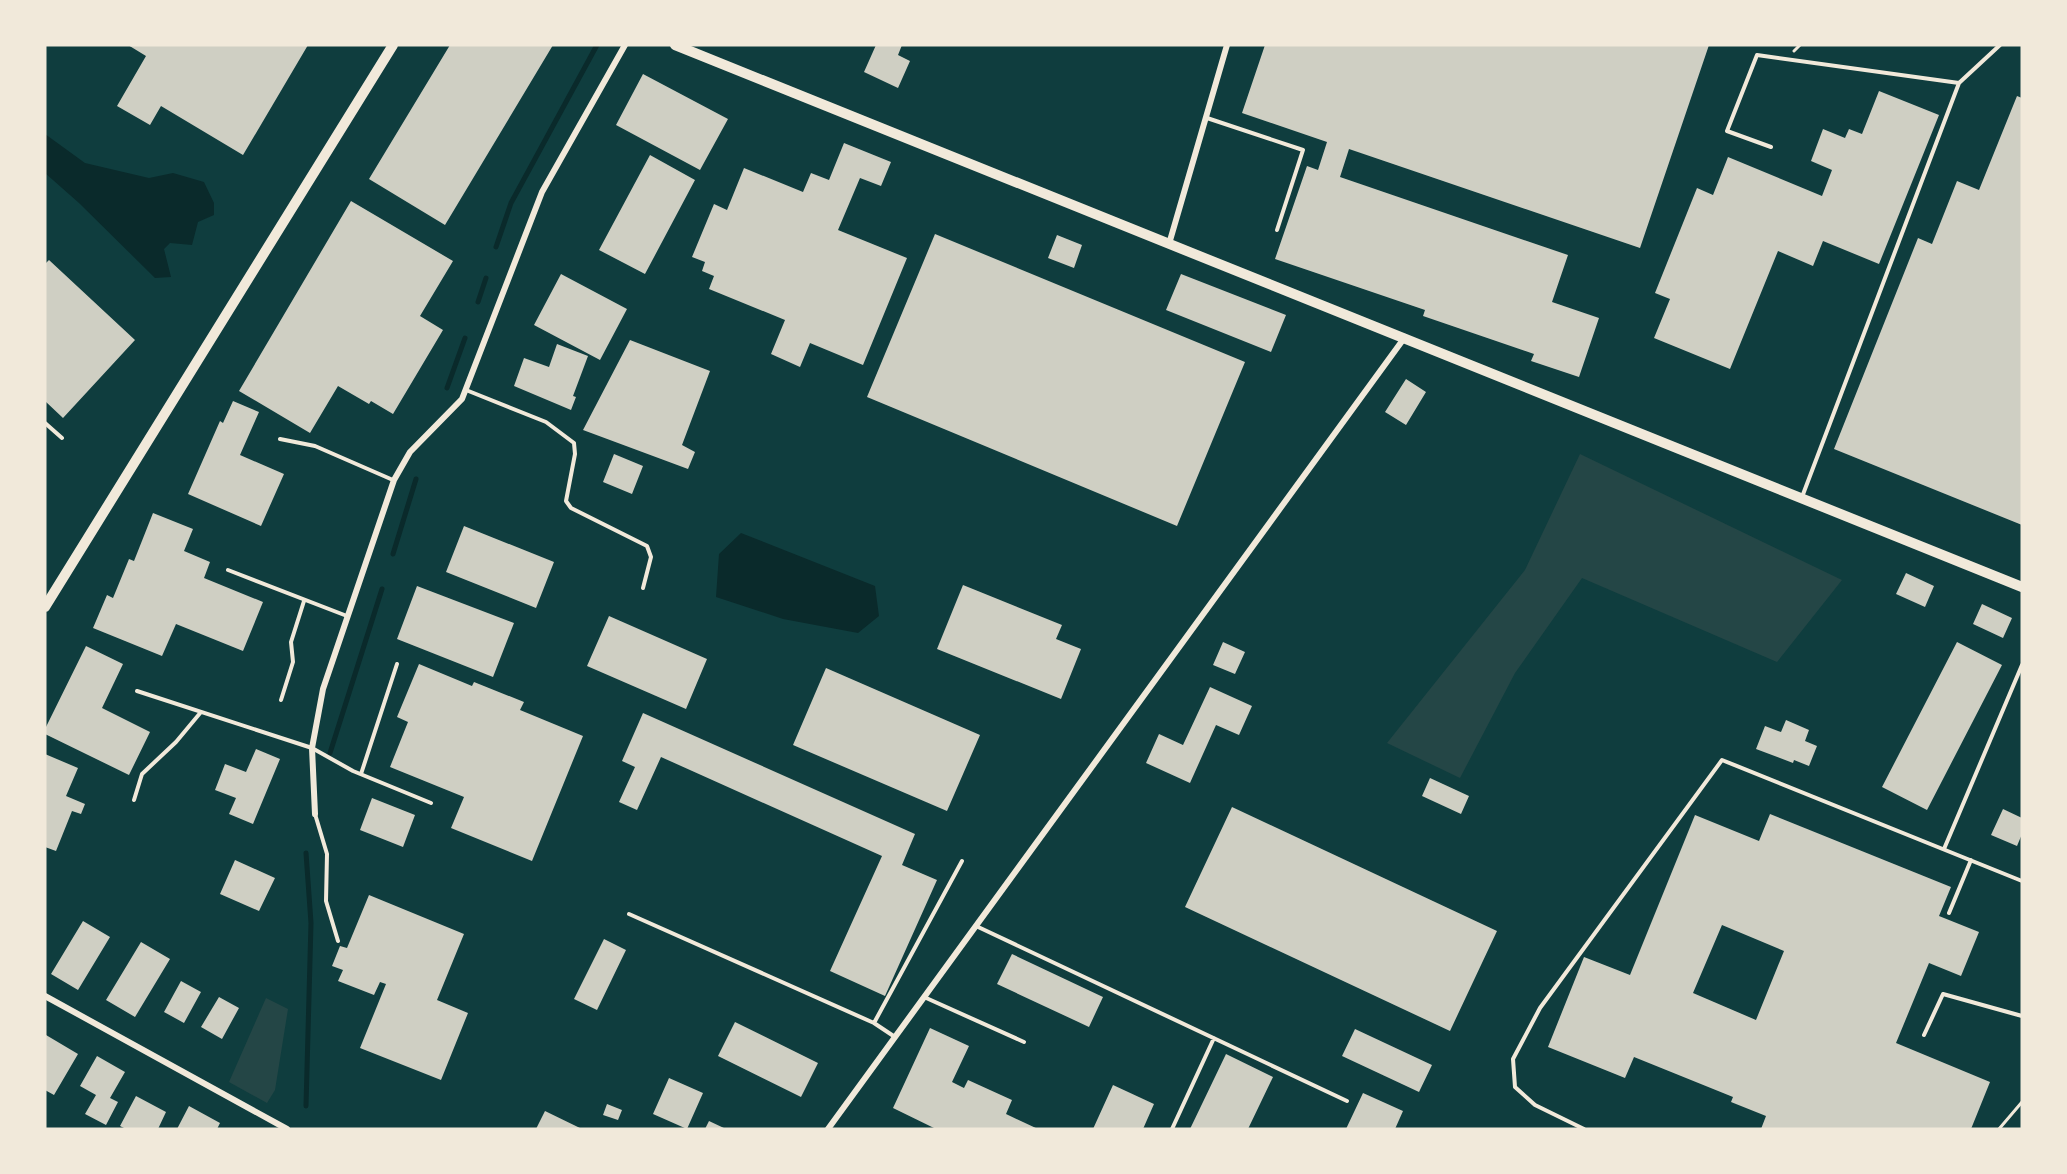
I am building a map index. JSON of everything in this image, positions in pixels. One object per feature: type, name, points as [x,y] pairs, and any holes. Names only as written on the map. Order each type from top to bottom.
[{"type":"street","points":[[45,607],[393,45]]},
{"type":"street","points":[[315,814],[312,748],[324,689],[394,480],[410,452],[462,399],[542,192],[625,45]]},
{"type":"street","points":[[675,45],[2022,586]]},
{"type":"street","points":[[1169,245],[1227,45]]},
{"type":"street","points":[[828,1129],[1405,337]]},
{"type":"street","points":[[45,996],[287,1129]]},
{"type":"lane","points":[[1802,498],[1959,83],[2000,45]]},
{"type":"lane","points":[[1771,147],[1727,131],[1757,55],[1959,83]]},
{"type":"lane","points":[[1207,118],[1303,150],[1277,230]]},
{"type":"lane","points":[[466,390],[546,422],[574,443],[575,454],[566,501],[571,508],[647,546],[651,557],[643,588]]},
{"type":"lane","points":[[45,423],[62,438]]},
{"type":"lane","points":[[280,439],[315,446],[394,480]]},
{"type":"lane","points":[[228,570],[347,616]]},
{"type":"lane","points":[[281,700],[293,662],[291,642],[304,601]]},
{"type":"lane","points":[[361,775],[397,664]]},
{"type":"lane","points":[[1944,849],[2022,665]]},
{"type":"lane","points":[[136,691],[312,748],[361,775],[431,803]]},
{"type":"lane","points":[[135,800],[142,774],[176,742],[201,712]]},
{"type":"lane","points":[[1584,1129],[1536,1105],[1515,1087],[1513,1059],[1540,1008],[1722,760],[2022,880]]},
{"type":"lane","points":[[315,814],[327,854],[326,901],[338,941]]},
{"type":"lane","points":[[1949,913],[1971,860]]},
{"type":"lane","points":[[874,1023],[962,861]]},
{"type":"lane","points":[[629,914],[874,1023],[895,1037]]},
{"type":"lane","points":[[976,926],[1347,1101]]},
{"type":"lane","points":[[1924,1035],[1943,994],[2022,1016]]},
{"type":"lane","points":[[924,997],[1024,1042]]},
{"type":"lane","points":[[1172,1129],[1214,1038]]},
{"type":"path","points":[[1999,1129],[2022,1102]]},
{"type":"shaded area","points":[[45,134],[85,163],[149,178],[173,173],[204,182],[214,203],[214,215],[198,222],[192,245],[170,243],[164,249],[171,277],[155,278],[45,173]]},
{"type":"shaded area","points":[[1580,454],[1842,580],[1777,662],[1582,578],[1515,673],[1460,778],[1387,743],[1525,570]]},
{"type":"shaded area","points":[[741,533],[875,586],[879,616],[858,633],[783,619],[716,597],[719,554]]},
{"type":"shaded area","points":[[266,998],[288,1009],[275,1090],[267,1103],[229,1082]]},
{"type":"building","points":[[128,45],[308,45],[243,155],[161,106],[150,125],[117,106],[146,56]]},
{"type":"building","points":[[450,45],[553,45],[445,225],[369,179]]},
{"type":"building","points":[[876,45],[902,45],[898,55],[910,61],[898,88],[864,72]]},
{"type":"building","points":[[1265,45],[1709,45],[1640,248],[1349,149],[1340,177],[1568,255],[1552,302],[1599,318],[1579,377],[1531,361],[1534,354],[1423,316],[1425,310],[1275,259],[1307,166],[1318,170],[1327,142],[1242,113]]},
{"type":"building","points":[[643,74],[728,119],[700,170],[616,125]]},
{"type":"building","points":[[1879,91],[1939,115],[1879,264],[1823,241],[1813,266],[1778,251],[1730,369],[1654,338],[1670,299],[1655,293],[1697,188],[1713,195],[1728,157],[1822,196],[1832,170],[1811,161],[1823,129],[1845,138],[1849,129],[1862,134]]},
{"type":"building","points":[[2017,96],[2022,98],[2022,525],[1834,449],[1918,238],[1932,244],[1957,181],[1979,190]]},
{"type":"building","points":[[844,143],[891,162],[881,186],[860,178],[838,230],[907,258],[863,365],[810,343],[800,367],[771,354],[785,320],[709,289],[714,276],[702,271],[705,262],[692,257],[714,204],[727,210],[744,168],[803,192],[811,173],[829,180]]},
{"type":"building","points":[[650,155],[695,180],[645,274],[599,250]]},
{"type":"building","points":[[351,201],[453,261],[420,316],[443,330],[393,414],[371,401],[369,404],[338,386],[310,433],[239,391]]},
{"type":"building","points":[[935,234],[1245,362],[1177,526],[867,397]]},
{"type":"building","points":[[1057,235],[1082,245],[1074,268],[1048,258]]},
{"type":"building","points":[[49,260],[135,340],[63,418],[45,401],[45,264]]},
{"type":"building","points":[[561,274],[627,309],[600,360],[534,325]]},
{"type":"building","points":[[1181,274],[1286,315],[1271,352],[1166,310]]},
{"type":"building","points":[[630,340],[710,371],[682,445],[695,452],[688,469],[583,430]]},
{"type":"building","points":[[557,344],[588,356],[573,396],[576,397],[571,410],[514,386],[524,358],[549,367]]},
{"type":"building","points":[[1406,379],[1426,392],[1406,425],[1385,412]]},
{"type":"building","points":[[233,401],[259,412],[240,455],[284,474],[261,526],[188,494],[220,421],[223,423]]},
{"type":"building","points":[[614,454],[643,466],[632,494],[603,482]]},
{"type":"building","points":[[153,513],[193,529],[184,551],[210,562],[204,578],[263,602],[243,651],[176,624],[162,656],[93,628],[107,595],[113,598],[129,559],[134,561]]},
{"type":"building","points":[[464,526],[554,562],[536,608],[446,572]]},
{"type":"building","points":[[1906,573],[1934,586],[1925,607],[1896,594]]},
{"type":"building","points":[[963,585],[1062,625],[1056,639],[1081,649],[1061,699],[937,649]]},
{"type":"building","points":[[417,586],[514,623],[493,677],[397,639]]},
{"type":"building","points":[[1982,604],[2012,618],[2003,638],[1973,624]]},
{"type":"building","points":[[609,616],[707,659],[686,709],[587,666]]},
{"type":"building","points":[[1223,642],[1245,652],[1235,674],[1213,665]]},
{"type":"building","points":[[1957,642],[2002,665],[1927,810],[1882,787]]},
{"type":"building","points":[[86,646],[123,664],[102,708],[150,732],[129,775],[45,734],[45,729]]},
{"type":"building","points":[[419,664],[472,686],[474,682],[524,702],[520,710],[583,736],[532,861],[451,828],[464,797],[390,767],[408,722],[397,717]]},
{"type":"building","points":[[826,668],[980,735],[947,811],[793,745]]},
{"type":"building","points":[[1210,687],[1252,706],[1239,735],[1216,725],[1190,783],[1146,763],[1159,734],[1183,745]]},
{"type":"building","points":[[643,713],[915,834],[902,865],[937,880],[885,996],[830,971],[882,856],[661,757],[637,810],[619,802],[635,767],[622,761]]},
{"type":"building","points":[[1786,720],[1809,730],[1805,741],[1817,746],[1809,766],[1794,760],[1793,763],[1756,749],[1765,726],[1781,732]]},
{"type":"building","points":[[256,749],[280,759],[253,824],[229,814],[236,798],[215,790],[225,764],[246,772]]},
{"type":"building","points":[[45,754],[78,768],[66,796],[85,804],[81,814],[72,811],[56,851],[45,847]]},
{"type":"building","points":[[1430,778],[1469,796],[1461,814],[1422,796]]},
{"type":"building","points":[[372,798],[415,815],[403,847],[360,830]]},
{"type":"building","points":[[1232,807],[1497,931],[1450,1031],[1185,907]]},
{"type":"building","points":[[2003,809],[2022,818],[2022,834],[2017,846],[1991,835]]},
{"type":"building","points":[[1770,814],[1951,887],[1939,916],[1979,932],[1961,976],[1929,963],[1896,1043],[1990,1082],[1971,1129],[1761,1129],[1766,1116],[1731,1102],[1733,1097],[1634,1057],[1625,1078],[1548,1047],[1584,957],[1630,975],[1695,815],[1759,841]],"holes":[[[1722,925],[1784,951],[1756,1020],[1693,993]]]},
{"type":"building","points":[[235,860],[275,878],[259,911],[220,894]]},
{"type":"building","points":[[369,895],[464,934],[437,1000],[468,1013],[441,1080],[360,1048],[386,984],[380,982],[374,995],[338,981],[343,970],[332,966],[340,946],[347,948]]},
{"type":"building","points":[[83,921],[110,937],[78,990],[51,974]]},
{"type":"building","points":[[604,939],[626,950],[597,1010],[574,999]]},
{"type":"building","points":[[141,942],[170,959],[135,1017],[106,1000]]},
{"type":"building","points":[[1012,954],[1103,997],[1089,1027],[997,984]]},
{"type":"building","points":[[181,981],[201,992],[184,1023],[164,1012]]},
{"type":"building","points":[[219,997],[239,1008],[222,1039],[201,1027]]},
{"type":"building","points":[[735,1022],[818,1063],[801,1097],[718,1056]]},
{"type":"building","points":[[930,1028],[969,1046],[952,1082],[964,1088],[968,1080],[1012,1100],[1006,1114],[1038,1129],[936,1129],[893,1108]]},
{"type":"building","points":[[1355,1029],[1432,1065],[1419,1092],[1342,1056]]},
{"type":"building","points":[[46,1035],[78,1054],[54,1095],[45,1090]]},
{"type":"building","points":[[1226,1054],[1273,1077],[1248,1129],[1190,1129]]},
{"type":"building","points":[[97,1056],[125,1072],[110,1098],[118,1102],[106,1125],[85,1114],[96,1095],[80,1086]]},
{"type":"building","points":[[669,1078],[703,1093],[687,1129],[653,1114]]},
{"type":"building","points":[[1113,1085],[1154,1104],[1143,1129],[1093,1129]]},
{"type":"building","points":[[1363,1093],[1403,1111],[1395,1129],[1346,1129]]},
{"type":"building","points":[[136,1096],[166,1112],[158,1129],[126,1129],[120,1126]]},
{"type":"building","points":[[607,1104],[622,1110],[618,1120],[603,1115]]},
{"type":"building","points":[[189,1106],[220,1123],[217,1129],[177,1129]]},
{"type":"building","points":[[545,1111],[582,1129],[536,1129]]},
{"type":"building","points":[[709,1121],[726,1129],[705,1129]]},
{"type":"waterway","points":[[496,247],[511,203],[597,45]]},
{"type":"waterway","points":[[478,302],[486,278]]},
{"type":"waterway","points":[[447,388],[465,338]]},
{"type":"waterway","points":[[393,554],[416,479]]},
{"type":"waterway","points":[[330,753],[382,589]]},
{"type":"waterway","points":[[306,853],[311,923],[306,1106]]}]
